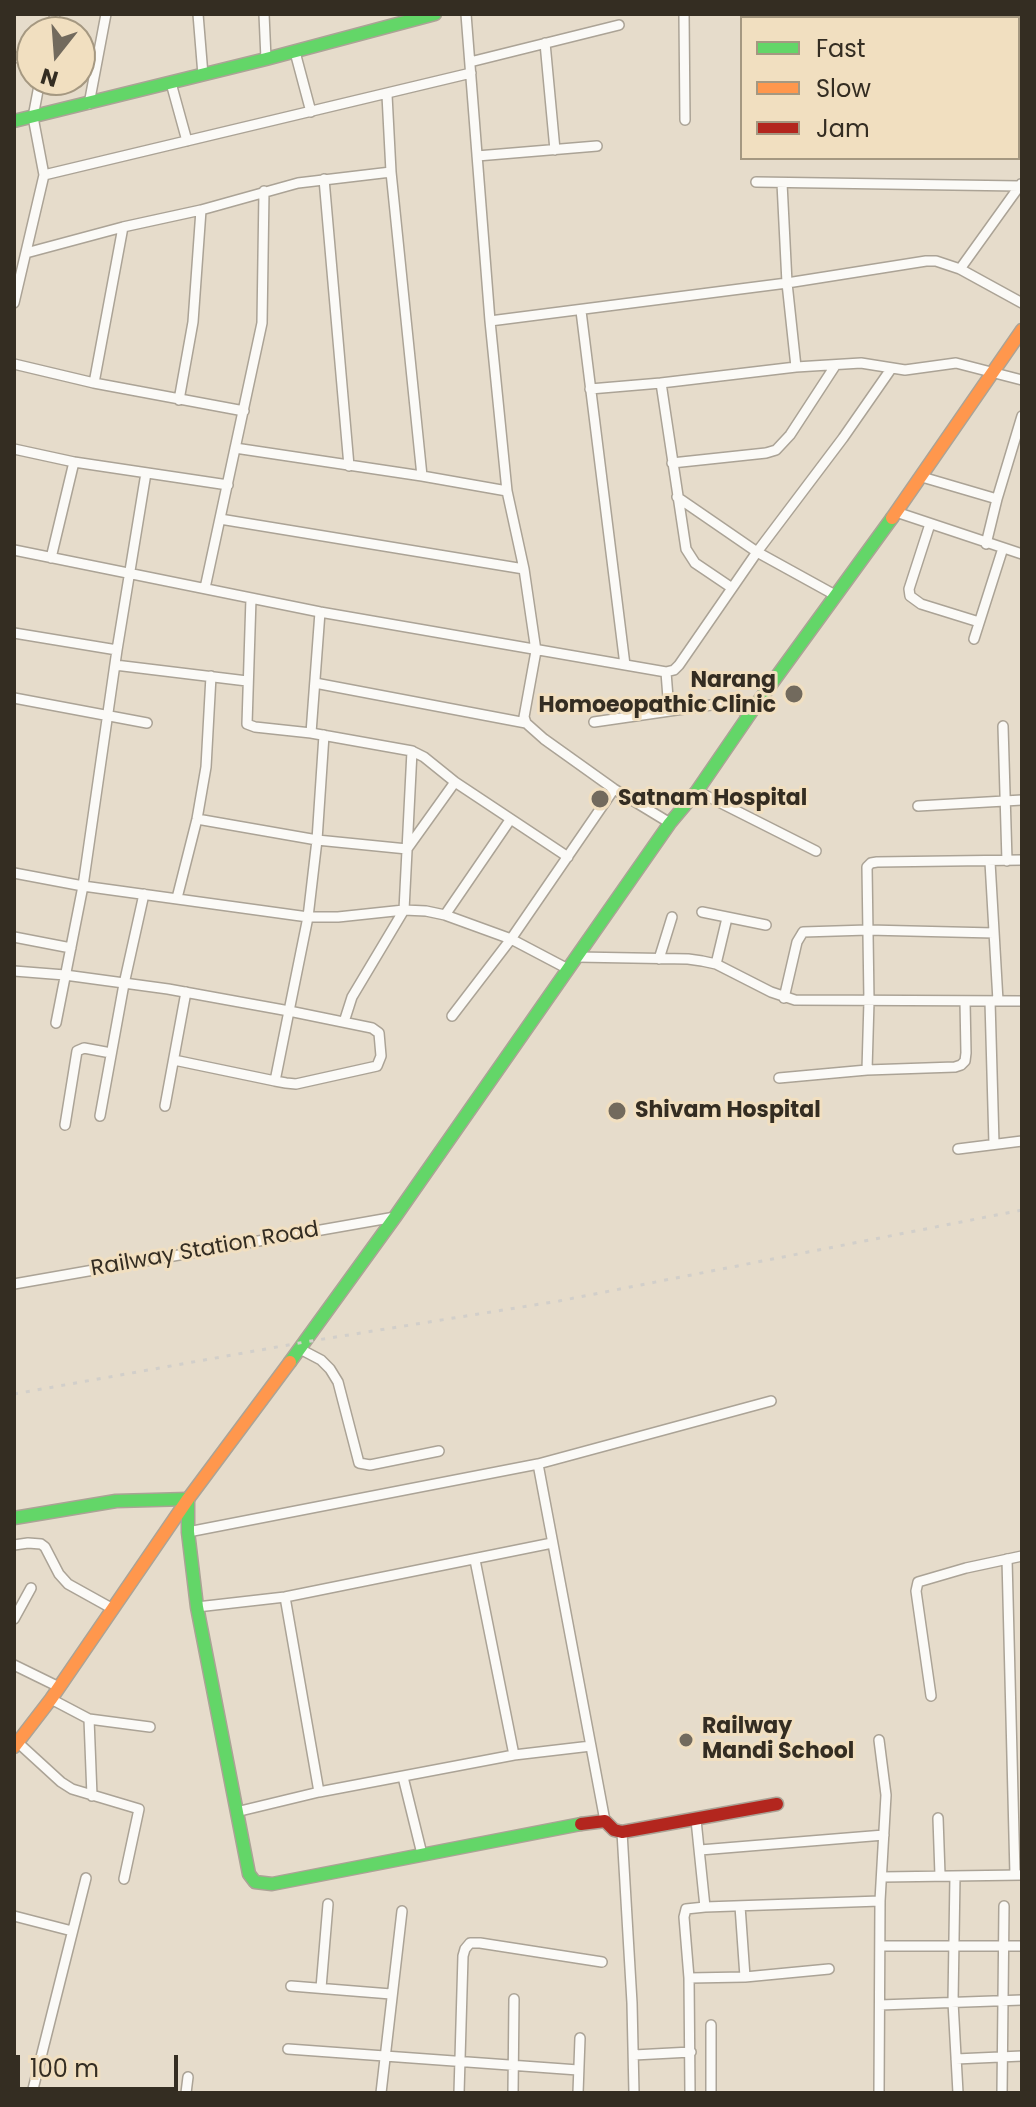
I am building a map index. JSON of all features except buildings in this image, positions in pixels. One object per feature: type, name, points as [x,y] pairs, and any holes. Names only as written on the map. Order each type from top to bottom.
[{"type":"main road","points":[[14,121],[435,14]]},
{"type":"main road","points":[[15,1743],[51,1699],[188,1499],[395,1217],[670,823],[697,791],[922,477],[1022,330]]},
{"type":"main road","points":[[14,1518],[116,1501],[188,1499]]},
{"type":"main road","points":[[188,1499],[188,1532],[197,1607],[249,1874],[255,1882],[287,1881],[567,1826],[605,1821],[614,1830],[622,1832],[777,1804]]},
{"type":"street","points":[[89,104],[106,14]]},
{"type":"street","points":[[198,14],[203,75]]},
{"type":"street","points":[[264,14],[266,59]]},
{"type":"street","points":[[466,14],[507,491],[524,569],[536,651],[524,717],[526,723],[544,739],[614,789],[670,823]]},
{"type":"street","points":[[684,14],[685,120]]},
{"type":"street","points":[[839,16],[881,16]]},
{"type":"street","points":[[470,62],[619,25]]},
{"type":"street","points":[[545,43],[555,150]]},
{"type":"street","points":[[295,52],[311,112]]},
{"type":"street","points":[[44,175],[471,73]]},
{"type":"street","points":[[171,83],[187,141]]},
{"type":"street","points":[[387,95],[391,172],[422,476]]},
{"type":"street","points":[[14,303],[44,175],[33,117],[37,96]]},
{"type":"street","points":[[477,156],[597,146]]},
{"type":"street","points":[[26,253],[201,210],[264,191],[324,179],[391,172]]},
{"type":"street","points":[[324,179],[349,466]]},
{"type":"street","points":[[756,182],[1021,184]]},
{"type":"street","points":[[782,183],[787,283],[796,367]]},
{"type":"street","points":[[960,269],[1021,184]]},
{"type":"street","points":[[205,588],[262,323],[264,191]]},
{"type":"street","points":[[179,400],[193,322],[201,210]]},
{"type":"street","points":[[94,383],[123,227]]},
{"type":"street","points":[[490,321],[787,283],[926,261],[960,269],[1022,303]]},
{"type":"street","points":[[581,311],[625,665]]},
{"type":"street","points":[[590,389],[861,363],[905,370],[956,363],[1022,380]]},
{"type":"street","points":[[14,364],[94,383],[244,411]]},
{"type":"street","points":[[672,463],[776,450],[790,435],[835,366]]},
{"type":"street","points":[[14,550],[320,612],[666,672],[679,665],[891,369]]},
{"type":"street","points":[[661,383],[684,542],[695,563],[732,588]]},
{"type":"street","points":[[986,544],[1022,416]]},
{"type":"street","points":[[235,448],[507,491]]},
{"type":"street","points":[[14,449],[74,462],[228,485]]},
{"type":"street","points":[[51,558],[74,462]]},
{"type":"street","points":[[56,1023],[83,886],[146,473]]},
{"type":"street","points":[[922,477],[997,499]]},
{"type":"street","points":[[677,497],[757,552],[835,595]]},
{"type":"street","points":[[896,512],[1022,554]]},
{"type":"street","points":[[220,519],[524,569]]},
{"type":"street","points":[[930,524],[909,589],[910,596],[921,604],[979,622]]},
{"type":"street","points":[[974,639],[1003,548]]},
{"type":"street","points":[[251,598],[247,724],[412,751],[568,857]]},
{"type":"street","points":[[311,733],[320,612]]},
{"type":"street","points":[[14,633],[117,650]]},
{"type":"street","points":[[115,665],[247,681]]},
{"type":"street","points":[[666,672],[669,711]]},
{"type":"street","points":[[177,898],[197,819],[208,749],[211,676]]},
{"type":"street","points":[[315,683],[526,723]]},
{"type":"street","points":[[14,698],[147,723]]},
{"type":"street","points":[[594,722],[725,704],[751,713]]},
{"type":"street","points":[[1003,726],[1007,861]]},
{"type":"street","points":[[275,1081],[308,917],[324,735]]},
{"type":"street","points":[[344,1022],[352,997],[404,910],[412,751]]},
{"type":"street","points":[[407,849],[455,782]]},
{"type":"street","points":[[452,1016],[511,939],[614,789]]},
{"type":"street","points":[[697,791],[816,851]]},
{"type":"street","points":[[918,806],[1022,800]]},
{"type":"street","points":[[197,819],[317,840],[407,849]]},
{"type":"street","points":[[445,915],[510,820]]},
{"type":"street","points":[[867,1070],[867,867],[877,862],[1022,860]]},
{"type":"street","points":[[990,862],[994,933],[994,1144]]},
{"type":"street","points":[[14,873],[83,886],[308,917],[426,911],[511,939],[568,969]]},
{"type":"street","points":[[100,1116],[144,894]]},
{"type":"street","points":[[702,912],[766,925]]},
{"type":"street","points":[[659,959],[672,917]]},
{"type":"street","points":[[716,964],[727,918]]},
{"type":"street","points":[[784,998],[797,942],[803,932],[994,933]]},
{"type":"street","points":[[14,937],[71,948]]},
{"type":"street","points":[[577,957],[688,959],[716,964],[784,998],[795,1000],[1022,1001]]},
{"type":"street","points":[[14,971],[186,992],[372,1028],[379,1033],[381,1056],[377,1066],[296,1084],[174,1060]]},
{"type":"street","points":[[165,1106],[186,992]]},
{"type":"street","points":[[779,1078],[961,1065],[966,1053],[965,1001]]},
{"type":"street","points":[[65,1125],[77,1051],[84,1048],[111,1053]]},
{"type":"street","points":[[958,1149],[1022,1141]]},
{"type":"street","name":"Railway Station Road","points":[[14,1284],[395,1217]]},
{"type":"street","points":[[300,1349],[321,1360],[338,1382],[359,1463],[370,1465],[439,1451]]},
{"type":"street","points":[[188,1532],[538,1464],[771,1401]]},
{"type":"street","points":[[538,1464],[605,1821]]},
{"type":"street","points":[[197,1607],[285,1597],[552,1543]]},
{"type":"street","points":[[14,1545],[41,1544],[68,1584],[113,1609]]},
{"type":"street","points":[[931,1696],[916,1586],[918,1582],[1022,1556]]},
{"type":"street","points":[[882,1877],[1019,1875],[1007,1559]]},
{"type":"street","points":[[475,1560],[514,1755]]},
{"type":"street","points":[[14,1619],[31,1588]]},
{"type":"street","points":[[285,1597],[319,1792]]},
{"type":"street","points":[[14,1665],[59,1687]]},
{"type":"street","points":[[51,1699],[89,1719],[150,1727]]},
{"type":"street","points":[[89,1719],[92,1796]]},
{"type":"street","points":[[879,1740],[886,1795],[880,1901],[879,2093]]},
{"type":"street","points":[[15,1743],[72,1789],[139,1809],[124,1879]]},
{"type":"street","points":[[236,1812],[319,1792],[514,1755],[591,1746]]},
{"type":"street","points":[[403,1777],[422,1854]]},
{"type":"street","points":[[938,1818],[940,1875]]},
{"type":"street","points":[[696,1820],[705,1907]]},
{"type":"street","points":[[622,1832],[634,2093]]},
{"type":"street","points":[[700,1850],[884,1835]]},
{"type":"street","points":[[955,1876],[953,2002],[958,2093]]},
{"type":"street","points":[[32,2093],[86,1878]]},
{"type":"street","points":[[690,2093],[689,1978],[684,1913],[690,1908],[705,1907],[880,1901]]},
{"type":"street","points":[[321,1988],[328,1904]]},
{"type":"street","points":[[740,1906],[745,1977]]},
{"type":"street","points":[[1002,2093],[1004,1906]]},
{"type":"street","points":[[381,2093],[402,1911]]},
{"type":"street","points":[[14,1916],[72,1931]]},
{"type":"street","points":[[459,2093],[463,1956],[470,1943],[602,1962]]},
{"type":"street","points":[[880,1946],[1022,1946]]},
{"type":"street","points":[[689,1978],[745,1977],[829,1969]]},
{"type":"street","points":[[291,1986],[391,1994]]},
{"type":"street","points":[[513,2093],[514,1999]]},
{"type":"street","points":[[880,2005],[1022,2000]]},
{"type":"street","points":[[711,2025],[711,2093]]},
{"type":"street","points":[[578,2093],[580,2038]]},
{"type":"street","points":[[288,2049],[578,2070]]},
{"type":"street","points":[[634,2055],[691,2052]]},
{"type":"street","points":[[956,2059],[1022,2056]]},
{"type":"street","points":[[186,2093],[188,2077]]},
{"type":"railway","points":[[14,1394],[559,1301],[1022,1210]]},
{"type":"traffic: fast","points":[[14,121],[435,14]]},
{"type":"traffic: fast","points":[[290,1362],[670,823],[697,791],[892,518]]},
{"type":"traffic: fast","points":[[14,1518],[116,1501],[188,1499],[188,1532],[197,1607],[249,1874],[255,1882],[272,1884],[581,1824]]},
{"type":"traffic: slow","points":[[892,518],[1022,330]]},
{"type":"traffic: slow","points":[[14,1747],[51,1699],[188,1499],[290,1362]]},
{"type":"traffic: jam","points":[[581,1824],[605,1821],[614,1830],[622,1832],[777,1804]]},
{"type":"place","name":"Narang Homoeopathic Clinic","points":[[794,694]]},
{"type":"place","name":"Satnam Hospital","points":[[600,799]]},
{"type":"place","name":"Shivam Hospital","points":[[617,1111]]},
{"type":"place","name":"Railway Mandi School","points":[[686,1740]]}]
